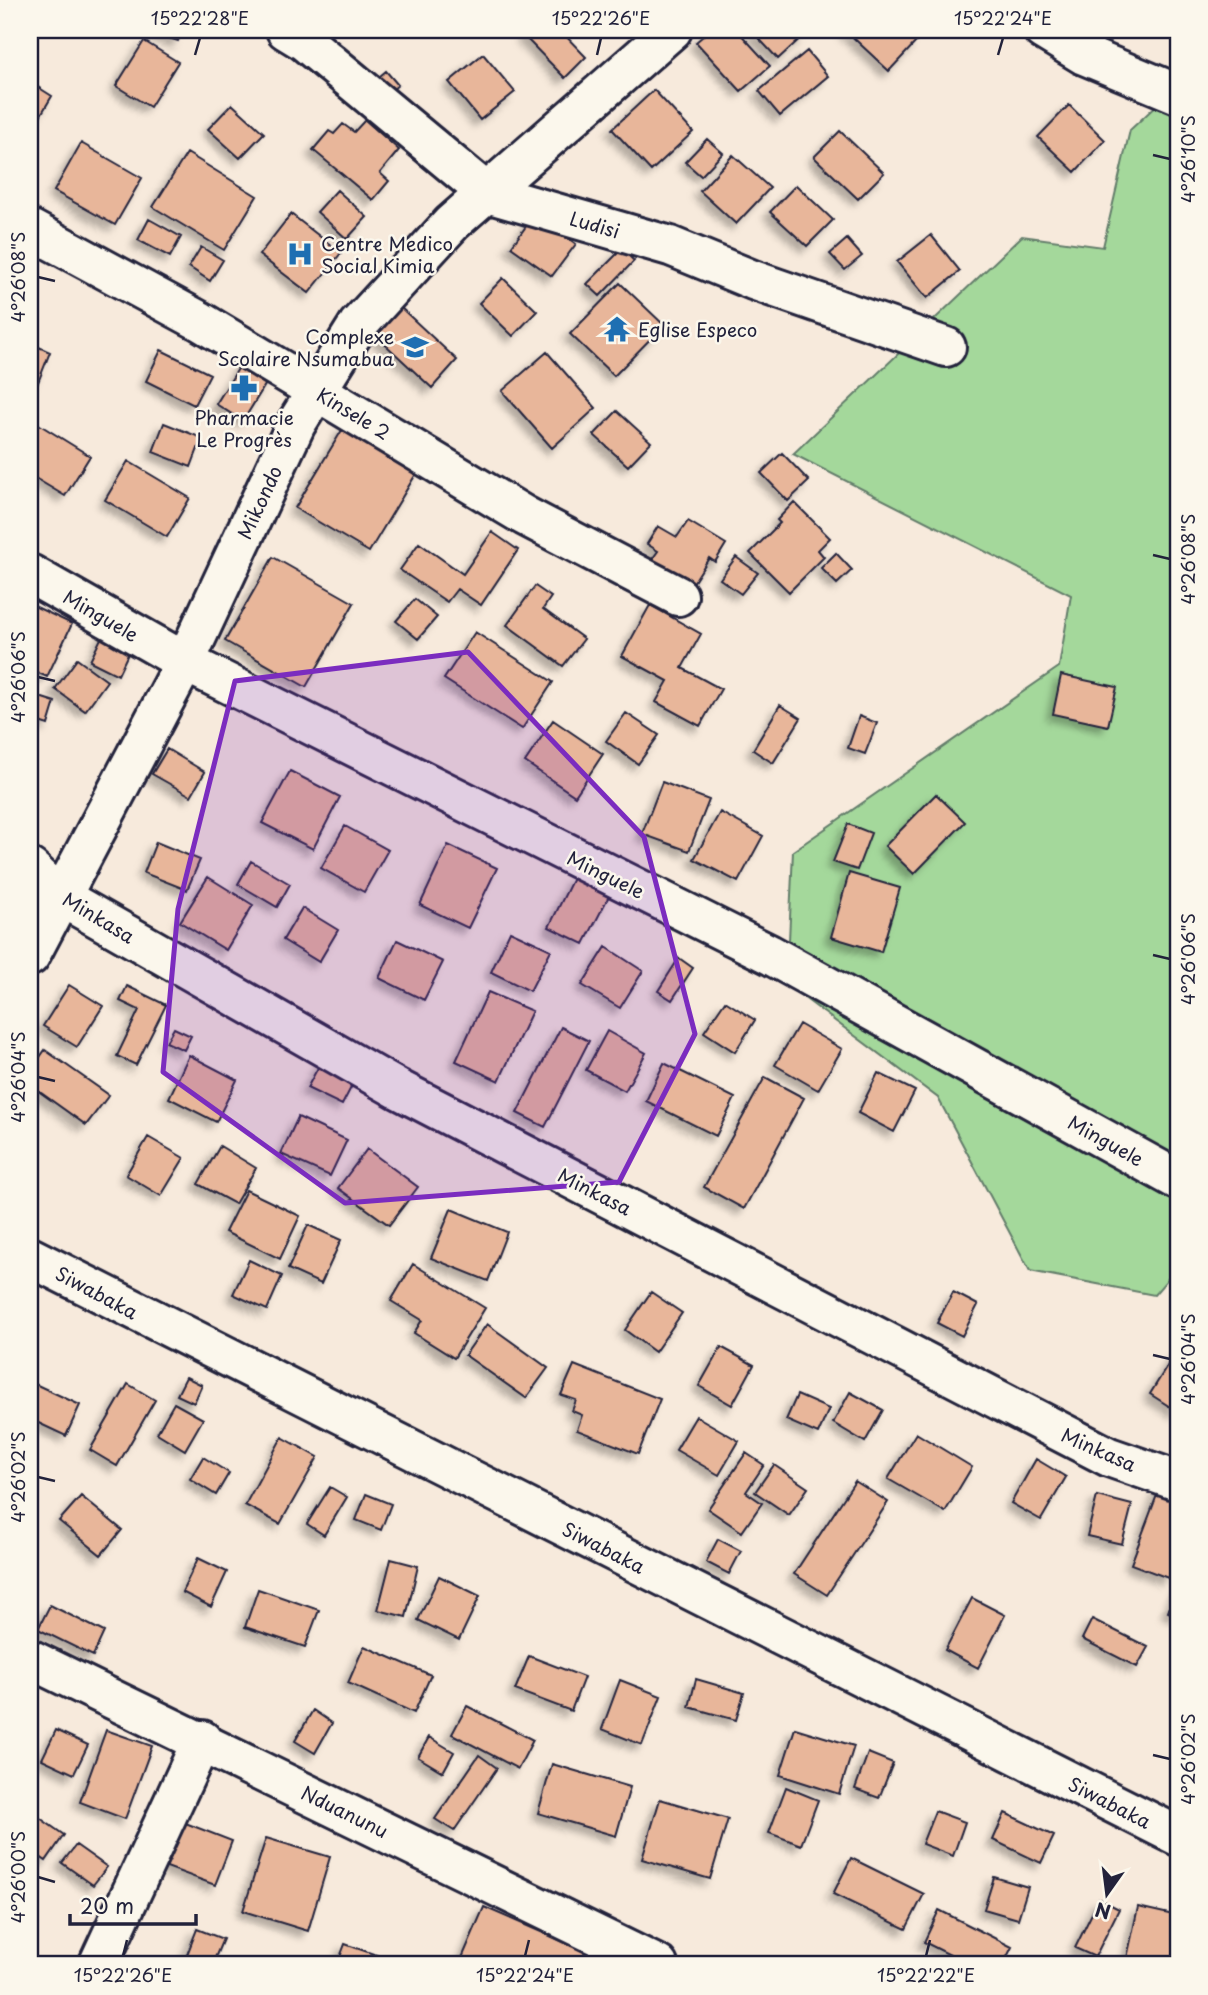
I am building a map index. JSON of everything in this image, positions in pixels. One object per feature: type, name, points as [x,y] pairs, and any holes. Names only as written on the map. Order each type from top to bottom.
[{"type":"street","name":"Ludisi","points":[[286,30],[304,41],[487,192],[670,246],[752,280],[946,347]]},
{"type":"street","name":"Mikondo","points":[[30,956],[185,662],[296,424],[358,324],[453,223],[672,30]]},
{"type":"street","points":[[1043,30],[1084,55],[1178,94]]},
{"type":"street","name":"Kinsele 2","points":[[30,229],[200,321],[525,516],[678,596]]},
{"type":"street","name":"Minguele","points":[[30,574],[185,662],[769,954],[1178,1180]]},
{"type":"street","name":"Minkasa","points":[[30,868],[61,897],[398,1089],[1109,1457],[1178,1481]]},
{"type":"street","name":"Siwabaka","points":[[30,1257],[1178,1836]]},
{"type":"street","name":"Nduanunu","points":[[30,1659],[658,1965]]},
{"type":"street","points":[[98,1965],[202,1741]]},
{"type":"highlighted area","points":[[468,652],[644,837],[695,1034],[619,1182],[345,1203],[163,1072],[178,909],[235,681]]},
{"type":"green space","points":[[1178,85],[1178,1267],[1154,1295],[1030,1271],[938,1098],[787,985],[793,851],[1059,667],[1071,595],[793,454],[1022,236],[1103,247],[1130,130]]},
{"type":"building","points":[[154,30],[182,30],[178,41],[153,33]]},
{"type":"building","points":[[529,30],[560,30],[586,57],[565,78],[523,35]]},
{"type":"building","points":[[710,30],[737,30],[770,66],[741,91],[696,42]]},
{"type":"building","points":[[751,30],[799,30],[804,35],[778,59]]},
{"type":"building","points":[[845,30],[906,30],[917,41],[889,71]]},
{"type":"building","points":[[144,41],[178,62],[150,107],[116,86]]},
{"type":"building","points":[[807,51],[828,76],[780,116],[759,91]]},
{"type":"building","points":[[483,54],[515,92],[480,120],[449,82]]},
{"type":"building","points":[[386,71],[398,85],[386,95],[374,81]]},
{"type":"building","points":[[30,82],[52,96],[30,133]]},
{"type":"building","points":[[654,90],[693,132],[651,171],[612,129]]},
{"type":"building","points":[[232,104],[264,133],[240,158],[208,129]]},
{"type":"building","points":[[1069,105],[1105,140],[1075,172],[1038,137]]},
{"type":"building","points":[[365,120],[399,150],[380,173],[389,181],[373,200],[313,150],[329,131],[334,134],[343,124],[354,132]]},
{"type":"building","points":[[840,131],[884,173],[858,199],[814,157]]},
{"type":"building","points":[[707,139],[723,153],[701,176],[685,162]]},
{"type":"building","points":[[81,143],[142,178],[115,225],[54,191]]},
{"type":"building","points":[[187,153],[257,196],[224,250],[153,207]]},
{"type":"building","points":[[733,155],[770,188],[736,224],[700,191]]},
{"type":"building","points":[[796,185],[833,220],[807,246],[770,212]]},
{"type":"building","points":[[337,190],[367,217],[347,239],[317,212]]},
{"type":"building","name":"Centre Medico Social Kimia","points":[[291,214],[341,253],[309,293],[259,255]]},
{"type":"building","points":[[535,214],[576,244],[552,276],[511,247]]},
{"type":"building","points":[[149,219],[181,237],[170,257],[138,240]]},
{"type":"building","points":[[931,235],[960,271],[927,298],[897,262]]},
{"type":"building","points":[[847,239],[862,256],[845,270],[830,254]]},
{"type":"building","points":[[201,247],[223,260],[210,281],[189,267]]},
{"type":"building","points":[[622,249],[634,261],[600,296],[587,284]]},
{"type":"building","points":[[503,278],[537,311],[513,336],[479,303]]},
{"type":"building","name":"Eglise Especo","points":[[620,283],[664,325],[614,376],[570,334]]},
{"type":"building","name":"Complexe Scolaire Nsumabua","points":[[399,306],[457,360],[432,388],[374,334]]},
{"type":"building","points":[[30,343],[50,352],[33,395],[30,394]]},
{"type":"building","points":[[161,350],[210,374],[194,405],[146,381]]},
{"type":"building","points":[[547,352],[596,408],[552,448],[502,391]]},
{"type":"building","name":"Pharmacie Le Progrès","points":[[246,356],[273,372],[243,421],[216,404]]},
{"type":"building","points":[[617,411],[651,442],[628,466],[594,435]]},
{"type":"building","points":[[32,420],[90,456],[65,496],[30,475]]},
{"type":"building","points":[[164,423],[202,438],[191,467],[153,452]]},
{"type":"building","points":[[345,425],[419,469],[369,552],[295,508]]},
{"type":"building","points":[[782,453],[809,481],[788,501],[761,473]]},
{"type":"building","points":[[128,461],[190,498],[167,537],[105,500]]},
{"type":"building","points":[[794,502],[830,538],[818,550],[824,557],[789,592],[750,553],[780,523],[777,520]]},
{"type":"building","points":[[688,521],[726,544],[715,562],[709,558],[688,591],[648,565],[658,551],[647,544],[658,526],[677,537]]},
{"type":"building","points":[[492,532],[518,550],[481,605],[457,589],[447,602],[400,570],[419,543],[463,574]]},
{"type":"building","points":[[836,553],[852,570],[837,584],[821,568]]},
{"type":"building","points":[[273,557],[354,603],[306,687],[225,641]]},
{"type":"building","points":[[736,557],[758,573],[741,594],[720,579]]},
{"type":"building","points":[[535,586],[551,597],[543,609],[584,639],[563,666],[507,625]]},
{"type":"building","points":[[415,599],[437,617],[418,639],[396,621]]},
{"type":"building","points":[[30,604],[72,624],[47,677],[30,669]]},
{"type":"building","points":[[650,605],[701,634],[682,668],[721,689],[700,726],[656,702],[668,681],[622,656]]},
{"type":"building","points":[[106,628],[134,641],[118,675],[90,661]]},
{"type":"building","points":[[475,632],[553,682],[522,729],[444,679]]},
{"type":"building","points":[[77,659],[107,681],[85,711],[55,689]]},
{"type":"building","points":[[1061,675],[1117,687],[1108,726],[1053,714]]},
{"type":"building","points":[[30,694],[55,702],[48,725],[30,719]]},
{"type":"building","points":[[780,705],[801,718],[773,763],[753,750]]},
{"type":"building","points":[[626,713],[659,735],[638,764],[606,741]]},
{"type":"building","points":[[859,716],[877,723],[865,754],[848,748]]},
{"type":"building","points":[[553,720],[603,754],[575,796],[525,762]]},
{"type":"building","points":[[167,749],[205,772],[191,796],[152,774]]},
{"type":"building","points":[[290,771],[340,797],[313,849],[262,823]]},
{"type":"building","points":[[662,782],[709,800],[689,851],[642,834]]},
{"type":"building","points":[[936,794],[965,822],[914,874],[885,846]]},
{"type":"building","points":[[720,812],[763,836],[738,882],[694,859]]},
{"type":"building","points":[[848,824],[871,833],[857,870],[833,862]]},
{"type":"building","points":[[345,826],[388,850],[364,892],[321,868]]},
{"type":"building","points":[[156,842],[200,860],[187,890],[144,873]]},
{"type":"building","points":[[448,845],[497,868],[468,928],[420,905]]},
{"type":"building","points":[[251,861],[290,884],[277,907],[238,884]]},
{"type":"building","points":[[849,873],[900,888],[881,952],[831,937]]},
{"type":"building","points":[[574,876],[610,894],[584,944],[549,927]]},
{"type":"building","points":[[208,877],[253,905],[226,950],[180,922]]},
{"type":"building","points":[[302,908],[338,930],[319,962],[283,940]]},
{"type":"building","points":[[510,931],[551,950],[530,991],[491,972]]},
{"type":"building","points":[[397,940],[443,962],[424,1000],[379,978]]},
{"type":"building","points":[[606,947],[643,971],[620,1008],[582,985]]},
{"type":"building","points":[[679,958],[693,968],[672,1000],[658,991]]},
{"type":"building","points":[[69,985],[103,1006],[77,1047],[43,1026]]},
{"type":"building","points":[[127,986],[166,1005],[136,1065],[117,1056],[139,1010],[120,1001]]},
{"type":"building","points":[[488,992],[532,1011],[499,1081],[456,1061]]},
{"type":"building","points":[[725,1001],[755,1020],[735,1052],[704,1032]]},
{"type":"building","points":[[799,1024],[842,1049],[818,1090],[775,1065]]},
{"type":"building","points":[[561,1027],[589,1041],[545,1127],[517,1113]]},
{"type":"building","points":[[174,1028],[191,1036],[184,1050],[166,1042]]},
{"type":"building","points":[[607,1031],[646,1053],[625,1091],[586,1070]]},
{"type":"building","points":[[45,1050],[109,1095],[86,1125],[30,1085],[30,1071]]},
{"type":"building","points":[[189,1055],[237,1080],[216,1122],[169,1098]]},
{"type":"building","points":[[323,1058],[357,1076],[342,1105],[307,1088]]},
{"type":"building","points":[[664,1063],[735,1098],[716,1136],[646,1101]]},
{"type":"building","points":[[878,1073],[915,1091],[894,1132],[858,1113]]},
{"type":"building","points":[[765,1077],[804,1098],[744,1209],[704,1187]]},
{"type":"building","points":[[298,1117],[347,1140],[330,1176],[281,1154]]},
{"type":"building","points":[[148,1137],[184,1158],[161,1196],[126,1175]]},
{"type":"building","points":[[220,1146],[256,1168],[235,1204],[198,1184]]},
{"type":"building","points":[[367,1149],[418,1187],[389,1225],[338,1188]]},
{"type":"building","points":[[246,1190],[300,1216],[280,1259],[225,1232]]},
{"type":"building","points":[[451,1209],[507,1232],[488,1281],[431,1258]]},
{"type":"building","points":[[308,1225],[341,1240],[321,1284],[288,1269]]},
{"type":"building","points":[[249,1260],[282,1276],[267,1310],[233,1294]]},
{"type":"building","points":[[413,1264],[485,1308],[454,1358],[414,1333],[422,1320],[391,1301]]},
{"type":"building","points":[[651,1292],[682,1313],[655,1352],[625,1330]]},
{"type":"building","points":[[953,1292],[978,1305],[962,1336],[937,1323]]},
{"type":"building","points":[[487,1324],[548,1368],[526,1398],[465,1355]]},
{"type":"building","points":[[721,1347],[754,1365],[732,1405],[699,1386]]},
{"type":"building","points":[[1176,1352],[1178,1353],[1178,1412],[1150,1394]]},
{"type":"building","points":[[574,1365],[660,1399],[638,1454],[577,1430],[582,1415],[572,1411],[576,1400],[561,1395]]},
{"type":"building","points":[[186,1377],[202,1385],[194,1403],[177,1395]]},
{"type":"building","points":[[35,1384],[80,1405],[66,1436],[30,1419],[30,1396]]},
{"type":"building","points":[[128,1384],[155,1400],[117,1466],[90,1450]]},
{"type":"building","points":[[850,1392],[883,1410],[865,1442],[833,1423]]},
{"type":"building","points":[[797,1395],[829,1409],[818,1434],[786,1420]]},
{"type":"building","points":[[174,1403],[203,1419],[185,1450],[157,1433]]},
{"type":"building","points":[[696,1416],[739,1441],[719,1475],[676,1450]]},
{"type":"building","points":[[916,1433],[972,1467],[945,1512],[888,1479]]},
{"type":"building","points":[[282,1437],[318,1457],[280,1524],[245,1505]]},
{"type":"building","points":[[746,1453],[764,1465],[746,1492],[762,1503],[742,1532],[708,1509]]},
{"type":"building","points":[[203,1457],[229,1473],[216,1495],[190,1479]]},
{"type":"building","points":[[1036,1459],[1066,1477],[1041,1520],[1011,1503]]},
{"type":"building","points":[[774,1465],[808,1488],[789,1515],[755,1492]]},
{"type":"building","points":[[1163,1479],[1178,1485],[1178,1552],[1168,1578],[1131,1564]]},
{"type":"building","points":[[855,1481],[888,1502],[827,1595],[794,1574]]},
{"type":"building","points":[[330,1487],[347,1497],[324,1535],[307,1524]]},
{"type":"building","points":[[366,1494],[391,1504],[381,1530],[356,1520]]},
{"type":"building","points":[[81,1496],[122,1530],[101,1555],[59,1521]]},
{"type":"building","points":[[1097,1496],[1132,1505],[1122,1544],[1087,1536]]},
{"type":"building","points":[[718,1539],[741,1551],[729,1574],[706,1562]]},
{"type":"building","points":[[198,1558],[227,1572],[211,1607],[182,1592]]},
{"type":"building","points":[[391,1559],[418,1566],[406,1617],[378,1610]]},
{"type":"building","points":[[439,1576],[480,1596],[459,1640],[418,1620]]},
{"type":"building","points":[[1178,1585],[1178,1616],[1168,1612]]},
{"type":"building","points":[[258,1589],[319,1610],[305,1647],[245,1627]]},
{"type":"building","points":[[972,1598],[1005,1615],[978,1668],[945,1650]]},
{"type":"building","points":[[50,1605],[104,1632],[93,1656],[38,1629]]},
{"type":"building","points":[[1092,1619],[1148,1647],[1137,1667],[1082,1639]]},
{"type":"building","points":[[364,1646],[431,1675],[414,1713],[348,1683]]},
{"type":"building","points":[[529,1656],[584,1677],[571,1711],[515,1690]]},
{"type":"building","points":[[696,1679],[744,1693],[736,1720],[689,1707]]},
{"type":"building","points":[[620,1680],[661,1696],[642,1745],[602,1729]]},
{"type":"building","points":[[467,1706],[533,1740],[518,1769],[452,1734]]},
{"type":"building","points":[[313,1710],[332,1723],[315,1753],[295,1741]]},
{"type":"building","points":[[795,1728],[854,1746],[839,1794],[780,1775]]},
{"type":"building","points":[[56,1730],[88,1745],[74,1774],[42,1759]]},
{"type":"building","points":[[106,1730],[152,1746],[125,1819],[80,1802]]},
{"type":"building","points":[[429,1737],[454,1752],[443,1772],[418,1757]]},
{"type":"building","points":[[868,1753],[893,1763],[879,1798],[855,1789]]},
{"type":"building","points":[[479,1755],[497,1768],[454,1831],[435,1819]]},
{"type":"building","points":[[552,1764],[630,1787],[616,1836],[538,1813]]},
{"type":"building","points":[[786,1787],[818,1800],[801,1845],[769,1833]]},
{"type":"building","points":[[660,1799],[728,1819],[710,1879],[642,1859]]},
{"type":"building","points":[[30,1811],[64,1835],[46,1861],[30,1850]]},
{"type":"building","points":[[935,1811],[965,1822],[953,1856],[922,1844]]},
{"type":"building","points":[[1005,1813],[1054,1836],[1041,1863],[993,1840]]},
{"type":"building","points":[[170,1817],[232,1841],[215,1885],[153,1862]]},
{"type":"building","points":[[266,1838],[330,1857],[308,1931],[243,1911]]},
{"type":"building","points":[[76,1845],[107,1867],[93,1885],[62,1863]]},
{"type":"building","points":[[851,1858],[924,1894],[906,1929],[833,1894]]},
{"type":"building","points":[[994,1877],[1028,1887],[1018,1919],[984,1909]]},
{"type":"building","points":[[1099,1899],[1119,1909],[1095,1957],[1075,1948]]},
{"type":"building","points":[[484,1907],[589,1953],[583,1965],[459,1965]]},
{"type":"building","points":[[1138,1907],[1178,1916],[1178,1965],[1158,1965],[1127,1958]]},
{"type":"building","points":[[939,1910],[1012,1947],[1003,1965],[970,1965],[924,1942]]},
{"type":"building","points":[[197,1929],[223,1939],[212,1965],[183,1965]]},
{"type":"building","points":[[345,1944],[402,1964],[337,1965]]},
{"type":"place","name":"Centre Medico Social Kimia","points":[[300,254]]},
{"type":"place","name":"Eglise Especo","points":[[617,329]]},
{"type":"place","name":"Complexe Scolaire Nsumabua","points":[[415,347]]},
{"type":"place","name":"Pharmacie Le Progrès","points":[[244,388]]}]
